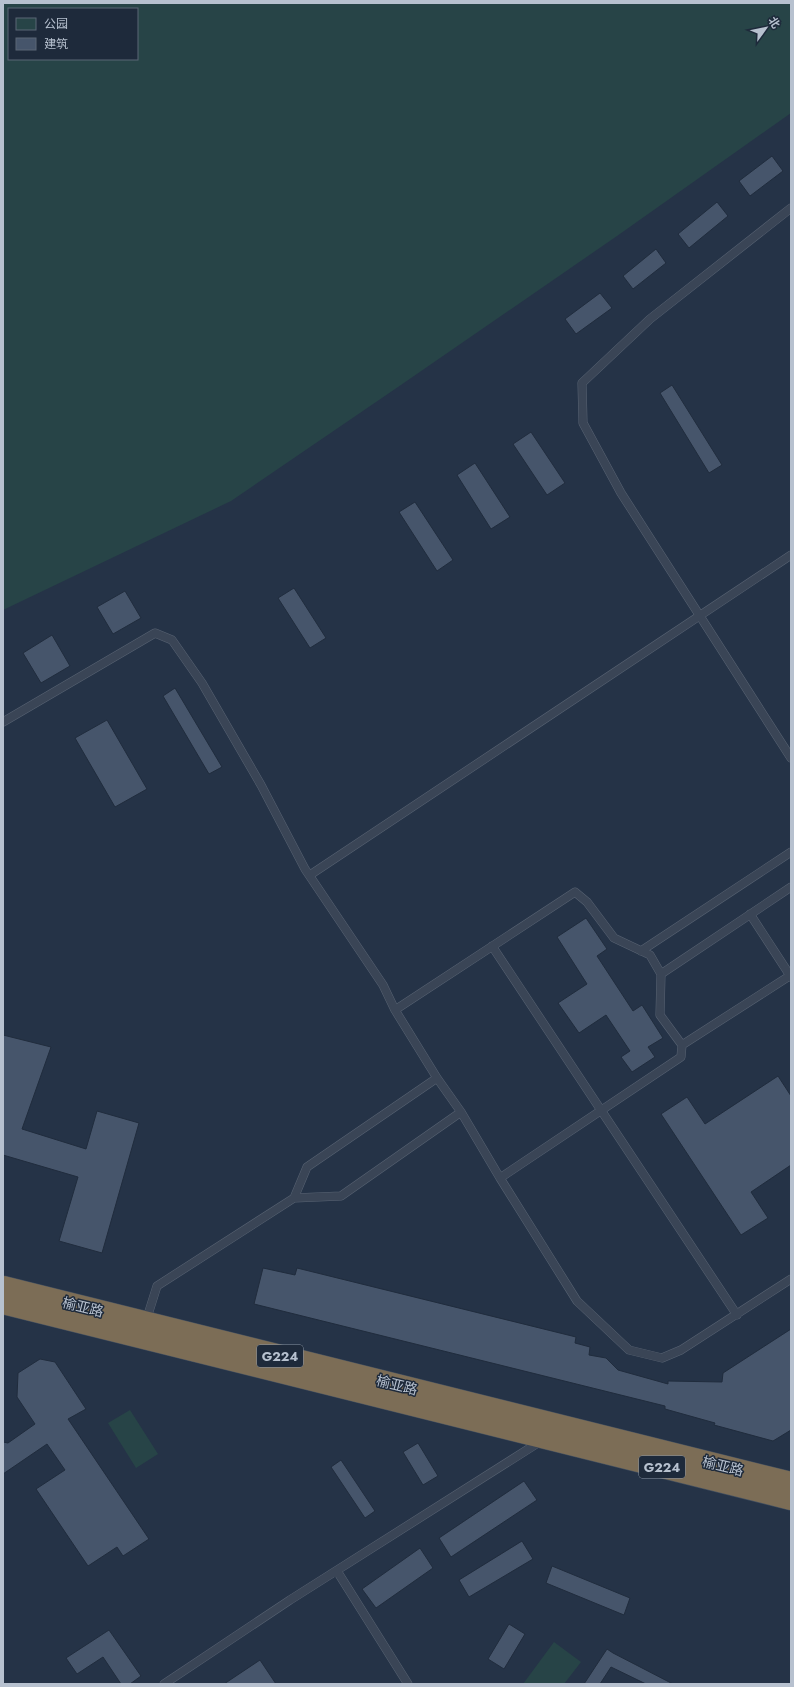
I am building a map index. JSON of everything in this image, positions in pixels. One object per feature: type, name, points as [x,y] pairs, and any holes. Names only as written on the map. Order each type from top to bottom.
[{"type":"highway","name":"榆亚路","points":[[3,1287],[791,1483]]},
{"type":"highway","name":"榆亚路","points":[[3,1303],[791,1499]]},
{"type":"lane","points":[[791,208],[650,319],[582,383],[583,422],[621,493],[701,615],[791,758]]},
{"type":"lane","points":[[310,875],[791,555]]},
{"type":"lane","points":[[3,722],[155,633],[172,640],[202,683],[310,875],[383,985],[395,1010],[437,1078],[461,1112],[500,1178],[577,1301],[629,1350],[662,1358],[681,1350],[791,1279]]},
{"type":"lane","points":[[641,951],[791,852]]},
{"type":"lane","points":[[661,974],[791,887]]},
{"type":"lane","points":[[395,1010],[575,892],[587,902],[614,938],[650,955],[661,974],[660,1015],[682,1045],[681,1057],[500,1178]]},
{"type":"lane","points":[[682,1045],[791,976],[750,914]]},
{"type":"lane","points":[[492,946],[737,1315]]},
{"type":"lane","points":[[294,1198],[307,1167],[437,1078]]},
{"type":"lane","points":[[145,1322],[157,1286],[294,1198],[341,1196],[461,1112]]},
{"type":"lane","points":[[164,1684],[336,1571],[546,1438]]},
{"type":"lane","points":[[336,1571],[408,1684]]},
{"type":"green space","points":[[3,3],[791,3],[791,113],[617,236],[231,501],[3,610]]},
{"type":"green space","points":[[130,1410],[158,1454],[136,1468],[108,1423]]},
{"type":"green space","points":[[554,1642],[581,1662],[564,1684],[523,1684]]},
{"type":"building","points":[[772,156],[783,171],[750,196],[739,181]]},
{"type":"building","points":[[717,202],[728,216],[689,248],[678,234]]},
{"type":"building","points":[[656,249],[666,263],[633,289],[623,276]]},
{"type":"building","points":[[600,293],[612,308],[576,334],[565,319]]},
{"type":"building","points":[[672,385],[722,465],[709,473],[660,393]]},
{"type":"building","points":[[531,432],[565,483],[547,495],[513,444]]},
{"type":"building","points":[[475,463],[510,517],[491,529],[457,475]]},
{"type":"building","points":[[415,502],[453,560],[437,571],[399,512]]},
{"type":"building","points":[[294,588],[326,638],[310,648],[278,598]]},
{"type":"building","points":[[125,591],[141,618],[113,634],[97,607]]},
{"type":"building","points":[[52,635],[70,666],[41,683],[23,653]]},
{"type":"building","points":[[175,688],[222,767],[209,774],[163,696]]},
{"type":"building","points":[[107,720],[147,789],[115,807],[75,738]]},
{"type":"building","points":[[586,918],[607,949],[597,956],[633,1011],[642,1005],[663,1038],[648,1047],[655,1057],[632,1072],[621,1057],[630,1051],[606,1015],[579,1033],[558,1003],[587,984],[557,937]]},
{"type":"building","points":[[3,1035],[51,1047],[22,1129],[86,1149],[97,1111],[139,1123],[102,1253],[59,1241],[78,1177],[3,1155]]},
{"type":"building","points":[[778,1076],[791,1096],[791,1165],[751,1192],[768,1218],[741,1235],[661,1114],[687,1097],[705,1124]]},
{"type":"building","points":[[263,1268],[295,1275],[297,1268],[576,1337],[575,1343],[590,1347],[589,1355],[606,1358],[618,1370],[668,1384],[668,1381],[722,1382],[723,1373],[791,1329],[791,1430],[773,1441],[714,1425],[715,1423],[665,1409],[665,1406],[254,1304]]},
{"type":"building","points":[[40,1359],[55,1362],[86,1409],[68,1419],[149,1539],[123,1556],[117,1547],[88,1566],[36,1489],[65,1470],[47,1444],[3,1474],[3,1442],[8,1443],[35,1424],[17,1397],[18,1373]]},
{"type":"building","points":[[418,1443],[438,1476],[423,1485],[403,1452]]},
{"type":"building","points":[[341,1460],[375,1511],[365,1518],[331,1467]]},
{"type":"building","points":[[524,1481],[537,1500],[451,1557],[439,1538]]},
{"type":"building","points":[[522,1541],[533,1559],[469,1597],[459,1580]]},
{"type":"building","points":[[420,1548],[433,1568],[376,1608],[362,1589]]},
{"type":"building","points":[[552,1566],[630,1598],[624,1615],[546,1583]]},
{"type":"building","points":[[509,1624],[525,1634],[504,1669],[488,1659]]},
{"type":"building","points":[[109,1630],[141,1676],[130,1684],[121,1684],[103,1657],[77,1674],[66,1658]]},
{"type":"building","points":[[607,1649],[673,1684],[646,1684],[611,1667],[600,1684],[584,1684]]},
{"type":"building","points":[[260,1660],[276,1684],[224,1684]]}]
